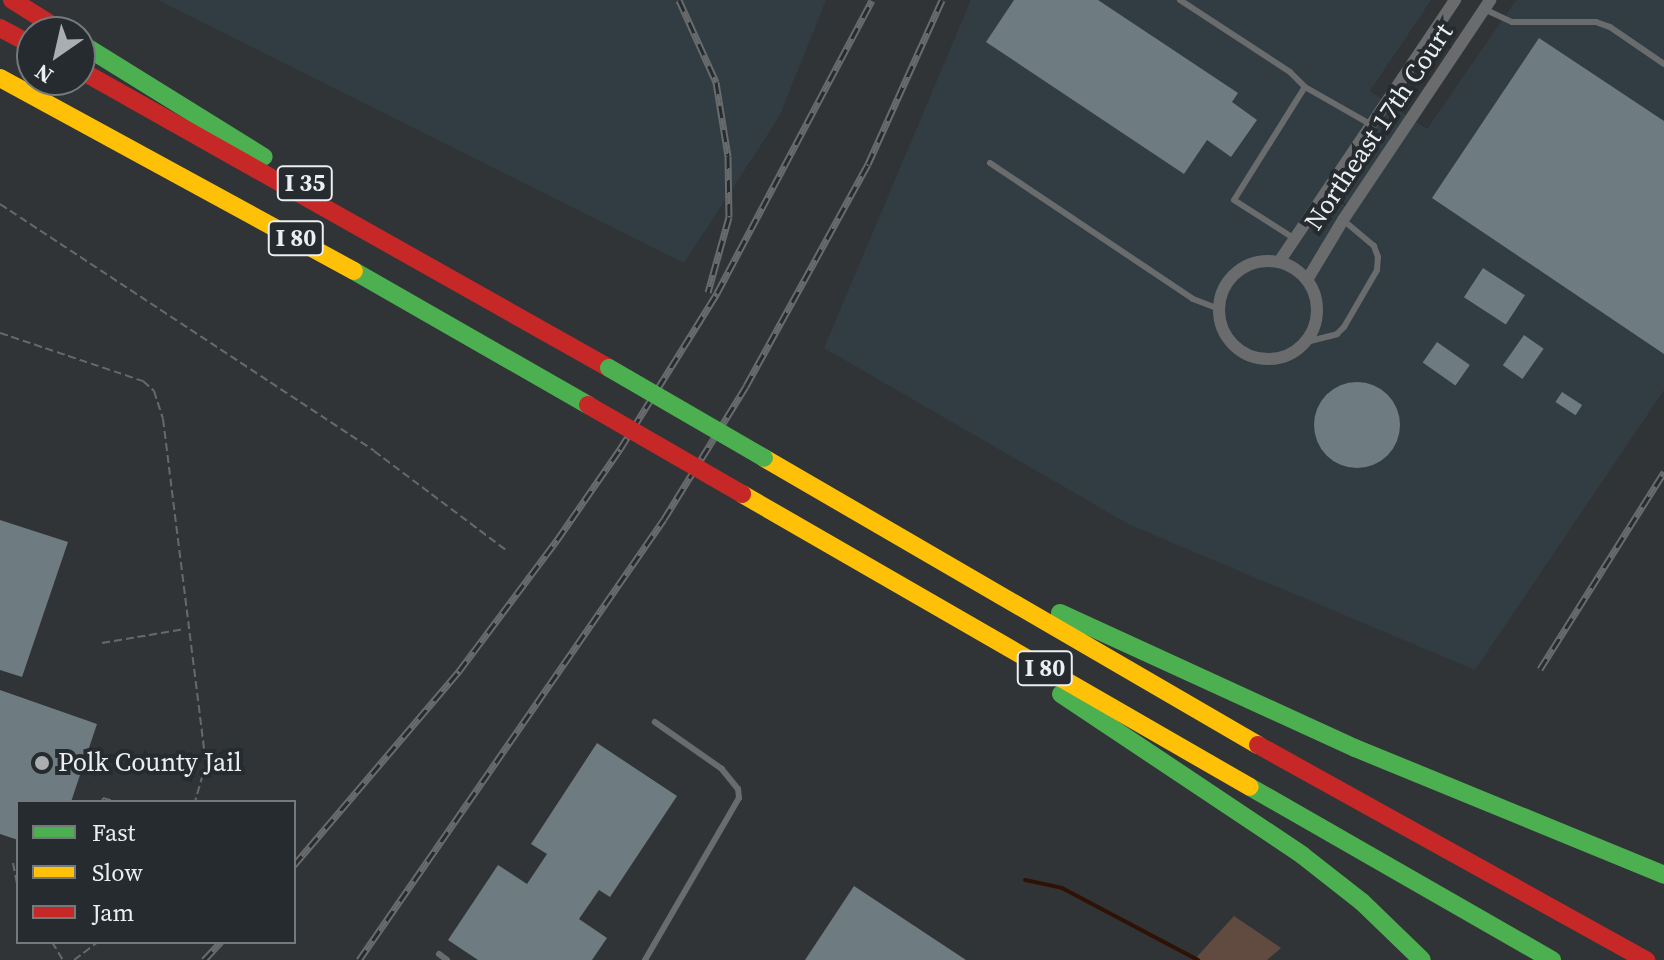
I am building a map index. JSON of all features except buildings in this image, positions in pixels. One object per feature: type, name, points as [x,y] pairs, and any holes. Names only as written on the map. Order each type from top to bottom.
[{"type":"highway","points":[[12,0],[38,16]]},
{"type":"highway","name":"I 35","points":[[96,53],[530,323]]},
{"type":"highway","name":"I 80","points":[[0,78],[275,226],[1552,960]]},
{"type":"highway","name":"I 80","points":[[96,79],[921,546],[1320,781],[1646,960]]},
{"type":"highway","points":[[797,526],[1126,735],[1271,835],[1362,902],[1422,960]]},
{"type":"highway","points":[[921,546],[1210,684],[1355,748],[1664,875]]},
{"type":"street","name":"Northeast 17th Court","points":[[1279,262],[1455,0]]},
{"type":"street","name":"Northeast 17th Court","points":[[1307,280],[1343,220],[1487,4]]},
{"type":"street","points":[[1265,261],[1279,262],[1295,269],[1307,280],[1315,295],[1317,311],[1314,327],[1306,342],[1281,358],[1251,356],[1227,337],[1219,309],[1221,294],[1238,271],[1265,261]]},
{"type":"lane","points":[[1180,0],[1290,72],[1305,87],[1372,125]]},
{"type":"lane","points":[[1487,4],[1512,22],[1596,22],[1610,27],[1664,64]]},
{"type":"lane","points":[[1295,239],[1234,200],[1305,87]]},
{"type":"lane","points":[[990,163],[1180,291],[1219,309]]},
{"type":"lane","points":[[1306,342],[1337,334],[1344,327],[1377,270],[1378,257],[1374,246],[1343,220]]},
{"type":"lane","points":[[645,960],[739,798],[738,789],[722,769],[655,722]]},
{"type":"lane","points":[[439,954],[447,960]]},
{"type":"path","points":[[0,204],[374,451],[507,551]]},
{"type":"path","points":[[0,333],[143,381],[154,391],[163,419],[186,629],[206,763],[196,800]]},
{"type":"path","points":[[102,643],[186,629]]},
{"type":"path","points":[[13,863],[16,879]]},
{"type":"path","points":[[74,960],[95,944]]},
{"type":"shaded area","points":[[158,0],[826,0],[779,117],[684,263]]},
{"type":"shaded area","points":[[971,0],[1431,0],[1370,91],[1427,129],[1516,0],[1664,0],[1664,390],[1475,670],[1130,525],[824,348]]},
{"type":"shaded area","points":[[1234,916],[1281,948],[1267,960],[1194,960]]},
{"type":"waterway","points":[[1025,880],[1062,888],[1198,960]]},
{"type":"railway","points":[[679,0],[716,82],[728,156],[729,217],[708,292]]},
{"type":"railway","points":[[296,863],[459,671],[557,540],[620,449],[717,293],[872,0]]},
{"type":"railway","points":[[359,960],[664,519],[746,386],[868,164],[942,0]]},
{"type":"railway","points":[[1540,669],[1664,472]]},
{"type":"railway","points":[[204,960],[219,944]]},
{"type":"traffic: fast","points":[[96,53],[264,157]]},
{"type":"traffic: fast","points":[[354,271],[588,405]]},
{"type":"traffic: fast","points":[[609,368],[764,458]]},
{"type":"traffic: fast","points":[[1060,613],[1355,748],[1664,875]]},
{"type":"traffic: fast","points":[[1061,694],[1302,855],[1362,902],[1422,960]]},
{"type":"traffic: fast","points":[[1250,787],[1552,960]]},
{"type":"traffic: slow","points":[[0,78],[354,271]]},
{"type":"traffic: slow","points":[[764,458],[1258,745]]},
{"type":"traffic: slow","points":[[742,494],[1250,787]]},
{"type":"traffic: jam","points":[[12,0],[38,16]]},
{"type":"traffic: jam","points":[[0,28],[16,36]]},
{"type":"traffic: jam","points":[[96,79],[609,368]]},
{"type":"traffic: jam","points":[[588,405],[742,494]]},
{"type":"traffic: jam","points":[[1258,745],[1646,960]]},
{"type":"place","name":"Polk County Jail","points":[[42,763]]}]
